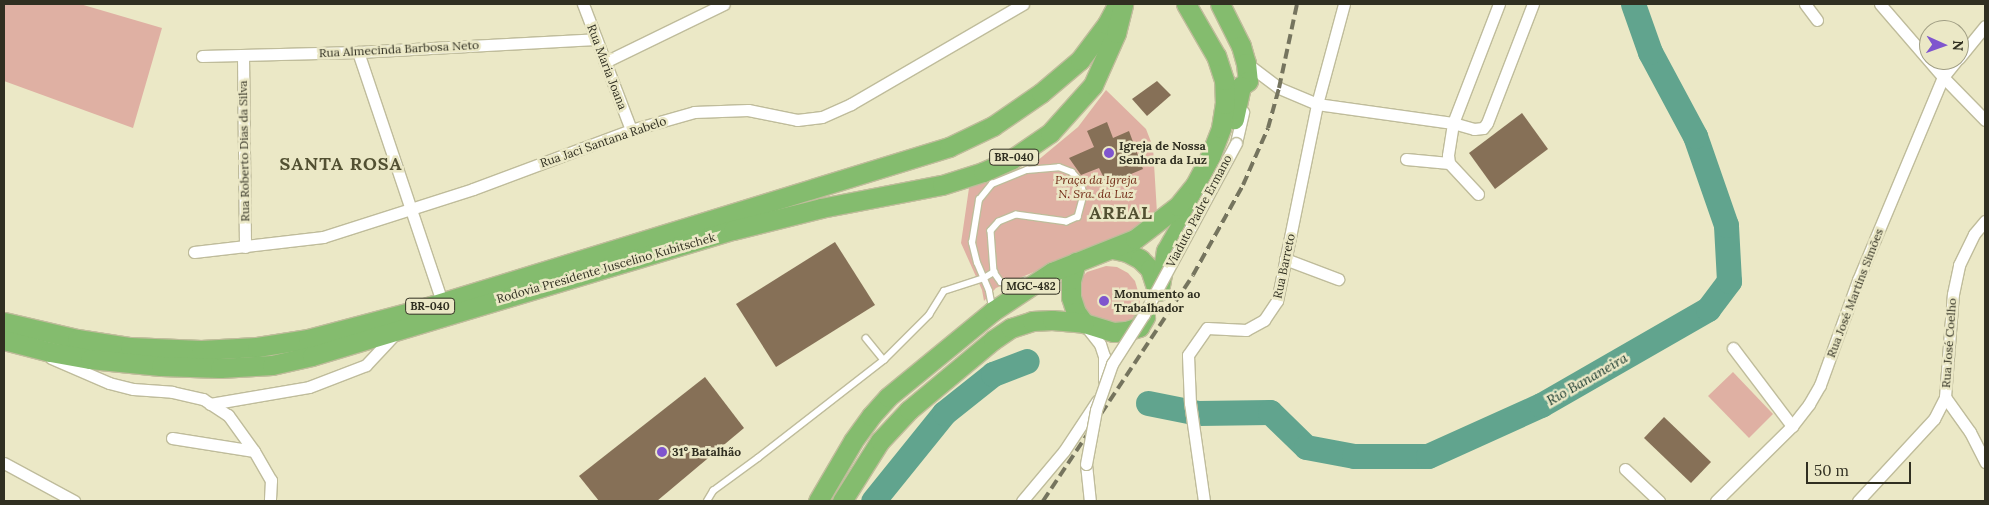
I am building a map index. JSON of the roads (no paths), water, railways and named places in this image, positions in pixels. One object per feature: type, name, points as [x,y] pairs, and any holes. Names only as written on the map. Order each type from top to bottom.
[{"type":"highway","name":"Rodovia Presidente Juscelino Kubitschek","points":[[4,322],[77,339],[121,345],[201,350],[257,347],[308,339],[442,302],[949,146],[993,126],[1041,92],[1073,65],[1107,24],[1117,4]]},
{"type":"highway","name":"Rodovia Presidente Juscelino Kubitschek","points":[[4,340],[90,359],[161,366],[220,368],[272,365],[312,356],[733,230],[821,208],[942,185],[983,172],[1012,158],[1050,133],[1093,85],[1116,33],[1123,4]]},
{"type":"highway","name":"MGC-482","points":[[1186,4],[1216,56],[1240,78]]},
{"type":"highway","name":"MGC-482","points":[[818,501],[853,441],[871,416],[888,398],[993,311],[1052,272],[1135,239],[1178,206],[1195,185],[1210,157],[1221,128],[1225,104],[1240,78],[1242,46],[1220,4]]},
{"type":"highway","points":[[842,501],[880,441],[909,410],[993,340],[1011,328],[1032,321],[1052,320],[1084,323],[1114,332],[1139,327],[1158,298],[1166,251],[1225,150],[1240,78]]},
{"type":"highway","points":[[1113,249],[1127,252],[1140,259],[1150,270],[1156,283],[1158,298]]},
{"type":"highway","points":[[1076,262],[1071,281],[1071,297],[1076,312],[1084,323]]},
{"type":"street","name":"Rua Maria Joana","points":[[583,4],[631,130]]},
{"type":"street","points":[[605,62],[724,4]]},
{"type":"street","name":"Rua Jaci Santana Rabelo","points":[[194,252],[323,237],[412,209],[631,130],[694,112],[748,110],[797,120],[822,116],[851,104],[1023,4]]},
{"type":"street","name":"Rua Barreto","points":[[1204,501],[1190,403],[1188,355],[1198,337],[1206,328],[1246,330],[1264,320],[1277,301],[1317,104],[1344,4]]},
{"type":"street","points":[[1478,194],[1449,163],[1448,155],[1453,123],[1499,4]]},
{"type":"street","points":[[1240,78],[1279,88],[1317,104],[1453,123],[1474,129],[1483,128],[1487,123],[1533,4]]},
{"type":"street","points":[[1805,4],[1817,20]]},
{"type":"street","points":[[1880,4],[1943,77],[1985,120]]},
{"type":"street","name":"Rua José Martins Simões","points":[[1969,46],[1985,26]]},
{"type":"street","name":"Rua Almecinda Barbosa Neto","points":[[202,56],[358,52],[596,39]]},
{"type":"street","points":[[358,52],[442,302]]},
{"type":"street","name":"Rua Roberto Dias da Silva","points":[[243,55],[245,247]]},
{"type":"street","name":"Rua José Martins Simões","points":[[1716,501],[1792,426],[1809,404],[1820,385],[1858,280],[1943,77],[1949,70]]},
{"type":"street","name":"Viaduto Padre Ermano","points":[[1090,501],[1086,464],[1096,410],[1112,364],[1144,314],[1236,143],[1242,114],[1240,78]]},
{"type":"street","points":[[1406,160],[1449,163]]},
{"type":"street","name":"Rua José Coelho","points":[[1858,501],[1934,419],[1945,397],[1953,294],[1959,265],[1974,234],[1985,221]]},
{"type":"street","points":[[1286,259],[1338,279]]},
{"type":"street","points":[[1084,323],[1100,344],[1104,356],[1106,372],[1103,392]]},
{"type":"street","points":[[1022,501],[1064,451],[1103,392],[1139,327]]},
{"type":"street","points":[[210,404],[309,387],[366,365],[399,330]]},
{"type":"street","points":[[29,347],[109,383],[133,389],[172,392],[203,399],[228,416],[254,451],[271,480],[270,501]]},
{"type":"street","points":[[1733,348],[1792,426]]},
{"type":"street","points":[[1945,397],[1970,432],[1985,462]]},
{"type":"street","points":[[172,438],[254,451]]},
{"type":"street","points":[[4,463],[74,501]]},
{"type":"street","points":[[1625,469],[1658,501]]},
{"type":"lane","points":[[993,311],[972,243],[979,200],[992,184],[1027,170],[1059,167],[1072,172],[1081,182],[1084,195],[1078,217],[1067,222],[1016,215],[999,222],[991,231],[994,272],[1000,282],[1017,284],[1052,272]]},
{"type":"lane","points":[[707,501],[712,491],[758,458],[884,360],[929,316],[944,291],[984,278],[994,272]]},
{"type":"lane","points":[[866,338],[884,360]]},
{"type":"waterway","name":"Rio Bananeira","points":[[1148,403],[1198,413],[1270,412],[1306,447],[1354,456],[1428,456],[1541,405],[1708,309],[1729,281],[1726,225],[1695,136],[1650,52],[1633,4]]},
{"type":"waterway","points":[[873,501],[944,413],[993,374],[1027,361]]},
{"type":"railway","points":[[1043,501],[1193,275],[1243,185],[1268,128],[1279,88],[1297,4]]},
{"type":"place","name":"Igreja de Nossa Senhora da Luz","points":[[1109,153]]},
{"type":"place","name":"Monumento ao Trabalhador","points":[[1104,301]]},
{"type":"place","name":"31° Batalhão","points":[[662,452]]},
{"type":"district","name":"SANTA ROSA","points":[[341,164]]},
{"type":"district","name":"AREAL","points":[[1121,213]]},
{"type":"park label","name":"Praça da Igreja N. Sra. da Luz","points":[[1096,187]]}]
